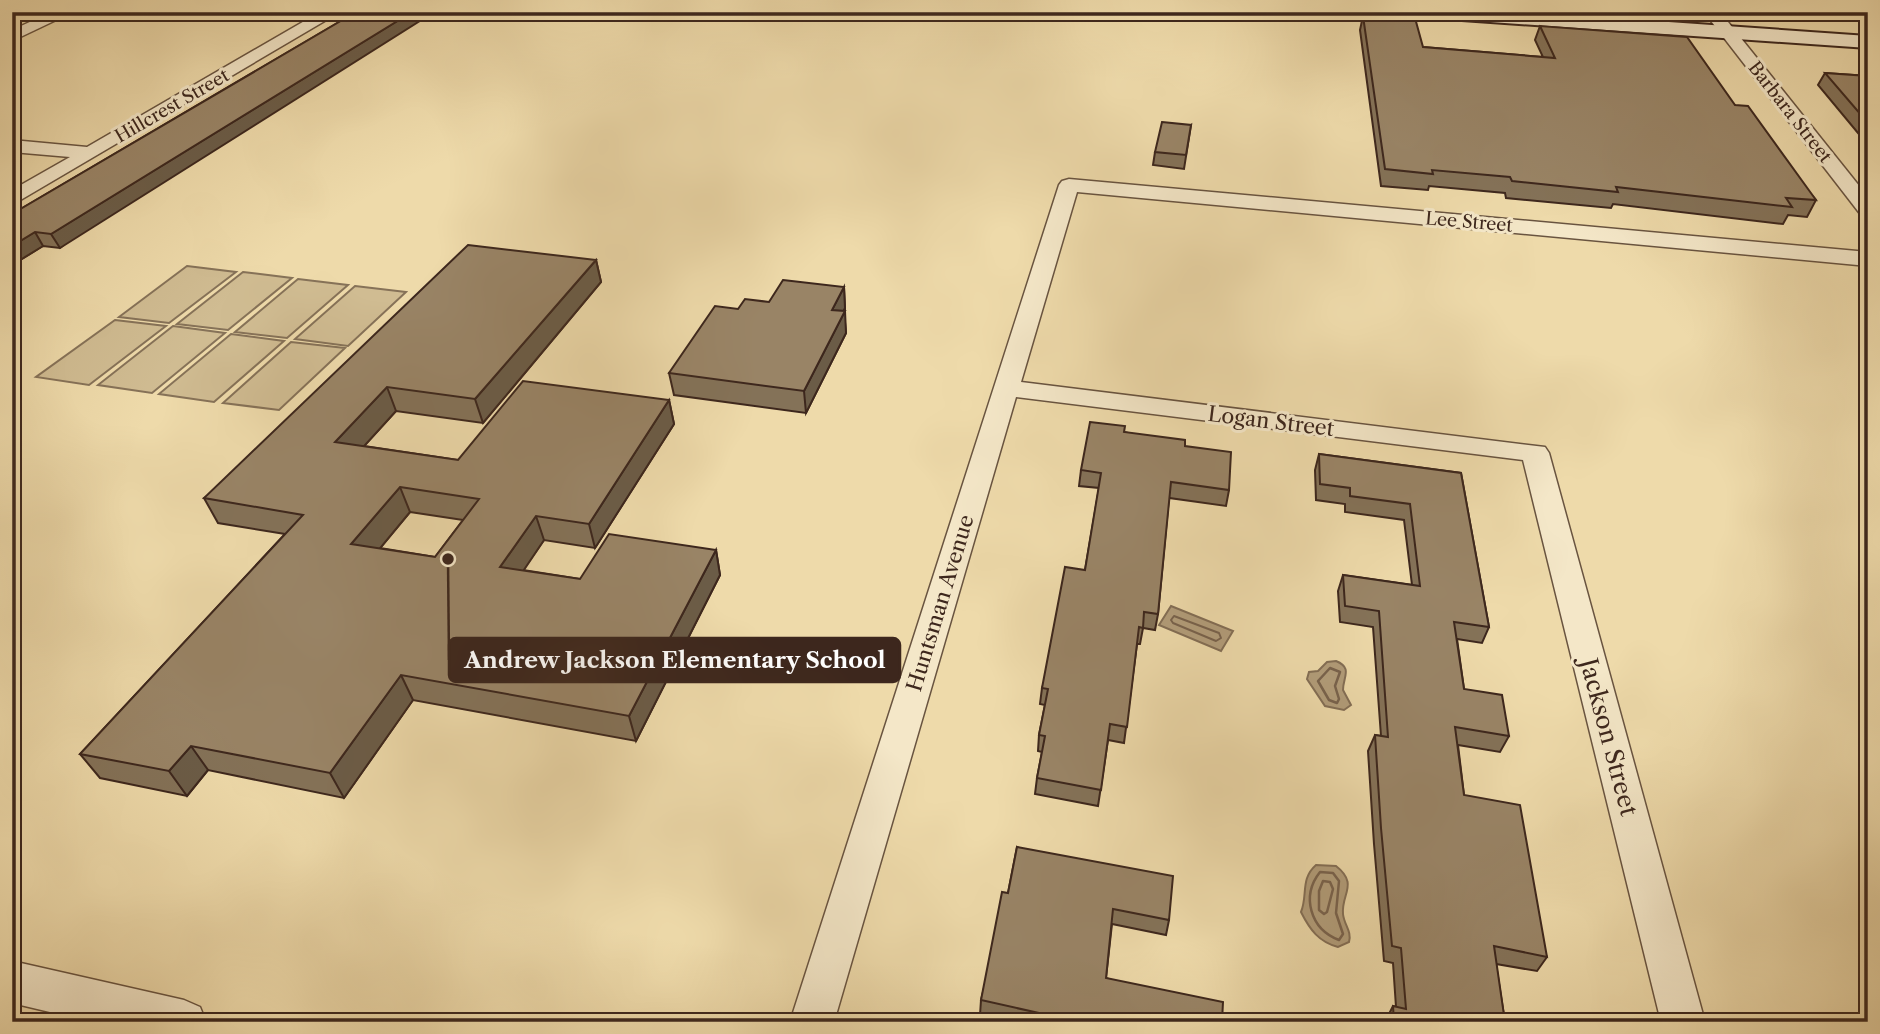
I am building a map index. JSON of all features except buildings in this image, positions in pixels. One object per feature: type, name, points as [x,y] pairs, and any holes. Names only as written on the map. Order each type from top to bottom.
[{"type":"main road","points":[[1433,12],[1868,42]]},
{"type":"street","points":[[12,36],[65,12]]},
{"type":"street","name":"Hillcrest Street","points":[[12,199],[332,12]]},
{"type":"street","name":"Barbara Street","points":[[1712,12],[1868,211]]},
{"type":"street","points":[[12,146],[90,153]]},
{"type":"street","name":"Lee Street","points":[[1069,185],[1868,259]]},
{"type":"street","name":"Huntsman Avenue","points":[[812,1022],[1069,185]]},
{"type":"street","name":"Logan Street","points":[[1008,388],[1535,453]]},
{"type":"street","name":"Jackson Street","points":[[1535,453],[1683,1022]]},
{"type":"street","points":[[12,982],[184,1022]]},
{"type":"shaded area","points":[[187,266],[236,272],[169,323],[119,317]]},
{"type":"shaded area","points":[[243,272],[292,278],[228,330],[177,324]]},
{"type":"shaded area","points":[[298,279],[348,285],[287,338],[235,332]]},
{"type":"shaded area","points":[[355,286],[406,292],[348,346],[295,339]]},
{"type":"shaded area","points":[[115,320],[166,326],[89,385],[36,377]]},
{"type":"shaded area","points":[[173,326],[225,333],[152,393],[98,385]]},
{"type":"shaded area","points":[[231,334],[284,341],[214,402],[159,394]]},
{"type":"shaded area","points":[[291,342],[345,348],[279,410],[223,403]]},
{"type":"water","points":[[1171,606],[1233,631],[1221,651],[1159,625]]},
{"type":"water","points":[[1336,661],[1346,670],[1343,690],[1351,705],[1344,710],[1325,706],[1307,679],[1309,672],[1318,671],[1327,662]]},
{"type":"water","points":[[1316,865],[1336,866],[1347,878],[1343,914],[1350,938],[1349,942],[1338,947],[1325,942],[1316,934],[1301,912],[1306,882]]},
{"type":"place","name":"Andrew Jackson Elementary School","points":[[448,559]]}]
